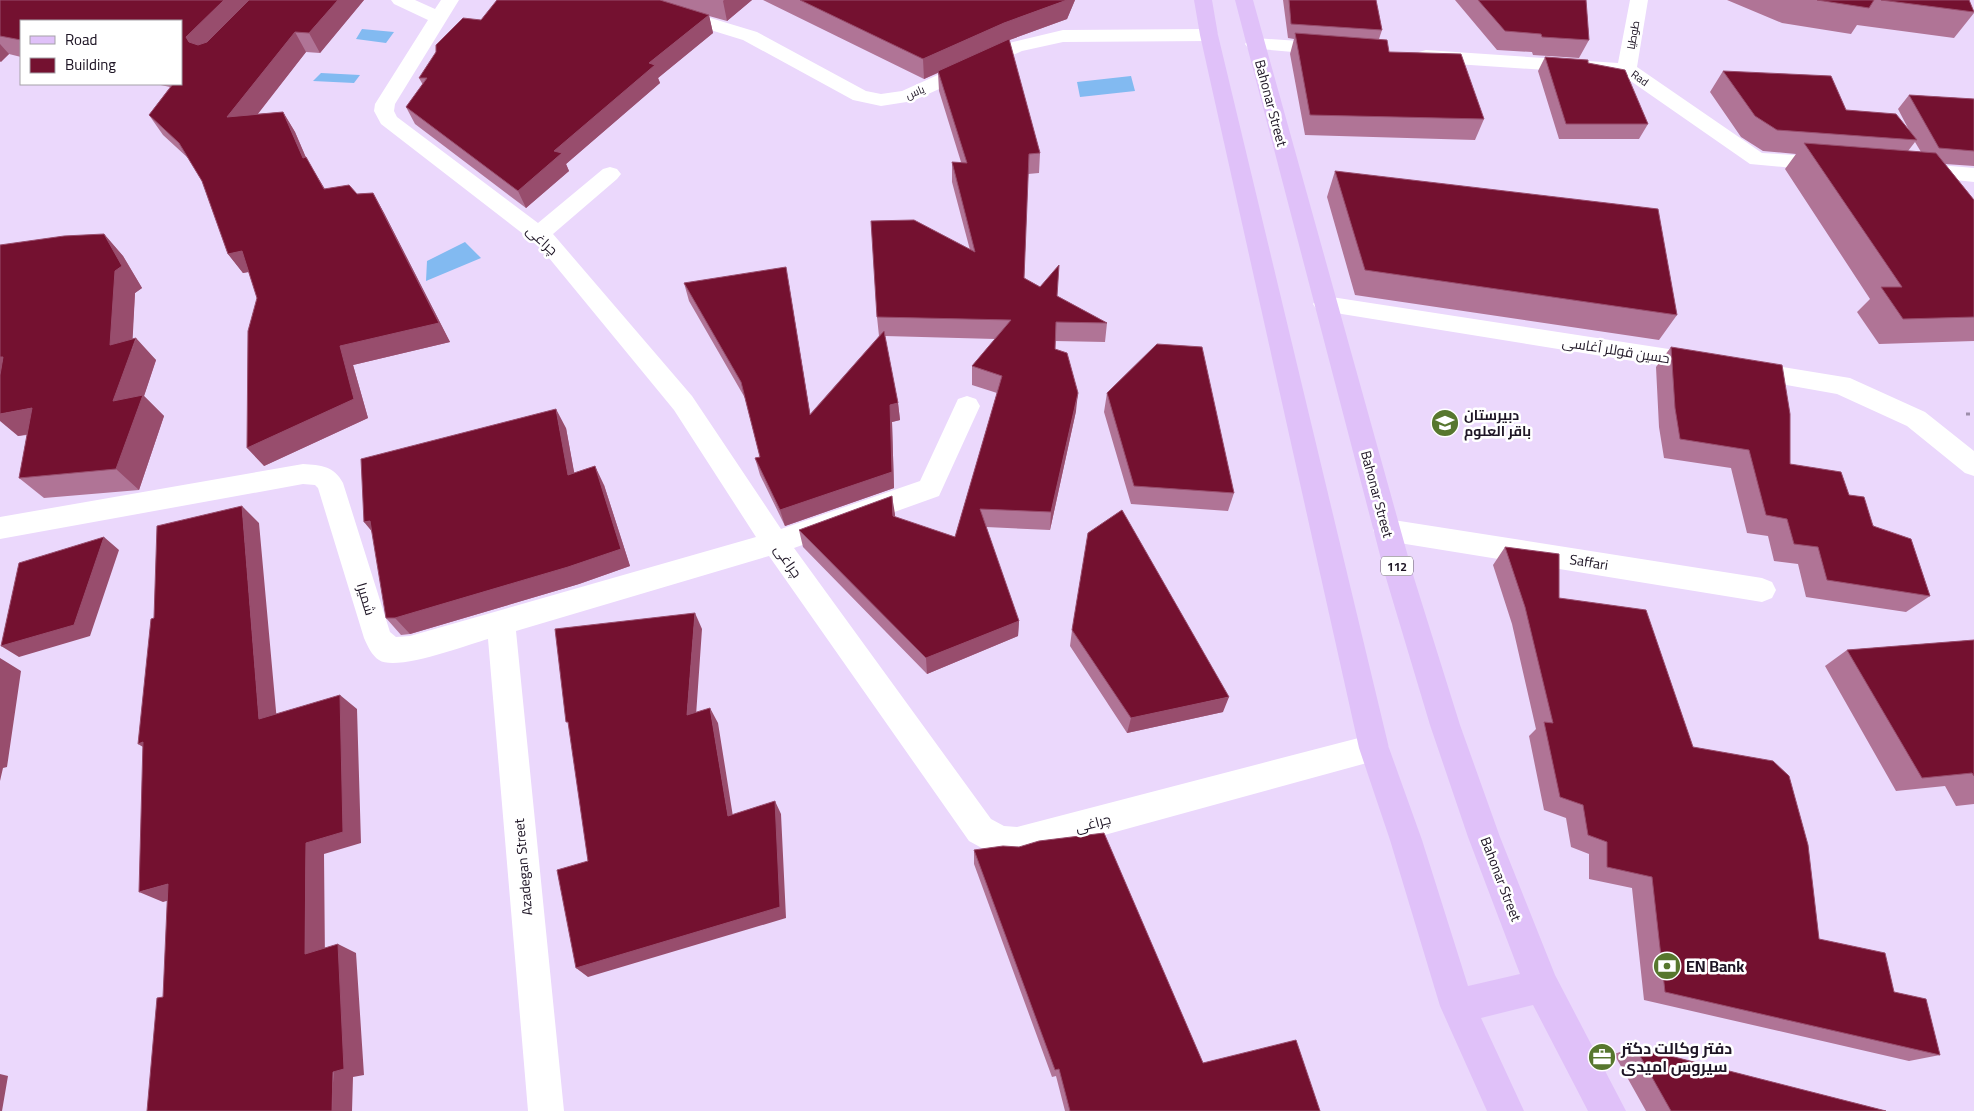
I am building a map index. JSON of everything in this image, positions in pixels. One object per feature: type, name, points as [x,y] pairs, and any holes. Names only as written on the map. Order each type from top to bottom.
[{"type":"main road","points":[[1203,0],[1209,35],[1374,748],[1406,840],[1457,1006],[1506,1111]]},
{"type":"main road","name":"Bahonar Street","points":[[1244,0],[1387,530],[1444,725],[1484,837],[1542,986],[1608,1111]]},
{"type":"main road","points":[[1457,1006],[1542,986]]},
{"type":"street","points":[[400,0],[444,9]]},
{"type":"street","name":"یاس","points":[[632,0],[750,36],[860,96],[881,100],[906,97],[1016,47],[1063,36],[1209,35]]},
{"type":"street","name":"طوطیا","points":[[1627,69],[1639,0]]},
{"type":"street","name":"چراغی","points":[[444,9],[385,104],[384,112],[388,120],[548,242],[672,389],[775,543],[980,830],[1000,842],[1017,843],[1374,748]]},
{"type":"street","points":[[1255,44],[1343,50]]},
{"type":"street","name":"Rad","points":[[1412,55],[1627,69],[1757,158],[1846,165]]},
{"type":"street","points":[[1895,169],[1974,175]]},
{"type":"street","points":[[538,235],[610,174]]},
{"type":"street","name":"حسین قوللر آغاسی","points":[[1325,304],[1841,385],[1916,419],[1974,466]]},
{"type":"street","name":"شمیرا","points":[[0,528],[302,474],[320,475],[330,483],[378,638],[389,651],[410,649],[775,543],[930,488],[967,406]]},
{"type":"street","name":"Saffari","points":[[1387,530],[1762,590]]},
{"type":"street","name":"Azadegan Street","points":[[501,623],[546,1111]]},
{"type":"water","points":[[362,29],[394,32],[386,43],[356,39]]},
{"type":"water","points":[[321,73],[360,75],[354,83],[313,81]]},
{"type":"water","points":[[1131,76],[1135,91],[1080,97],[1077,82]]},
{"type":"water","points":[[465,242],[481,258],[426,281],[427,261]]},
{"type":"building","points":[[0,0],[224,0],[186,37],[189,42],[198,45],[207,42],[249,0],[338,0],[309,33],[295,32],[227,117],[283,112],[303,158],[306,157],[324,189],[349,185],[357,194],[373,193],[439,323],[340,346],[354,399],[247,448],[248,331],[257,298],[242,251],[228,254],[202,181],[179,143],[149,115],[172,85],[182,85],[182,20],[20,20],[20,40],[0,36]]},
{"type":"building","points":[[497,0],[660,0],[709,15],[649,63],[655,65],[554,151],[562,153],[518,191],[406,107],[427,78],[419,78],[436,52],[436,45],[463,18],[481,20]]},
{"type":"building","points":[[800,0],[1067,0],[1004,23],[923,59]]},
{"type":"building","points":[[1289,0],[1376,0],[1382,30],[1291,24]]},
{"type":"building","points":[[1478,0],[1586,0],[1589,40],[1542,37],[1541,34],[1505,31]]},
{"type":"building","points":[[1817,0],[1874,0],[1869,8]]},
{"type":"building","points":[[1881,0],[1969,0],[1974,12]]},
{"type":"building","points":[[1295,33],[1387,40],[1389,52],[1461,54],[1484,119],[1310,115]]},
{"type":"building","points":[[1009,39],[1040,153],[1029,154],[1024,278],[1040,287],[1059,265],[1057,296],[1107,323],[1056,322],[1055,349],[1067,353],[1078,393],[1051,512],[980,509],[1019,621],[926,658],[799,530],[892,496],[893,516],[955,537],[1002,376],[972,366],[1011,320],[877,317],[871,221],[914,220],[975,252],[952,162],[967,163],[938,71]]},
{"type":"building","points":[[1545,57],[1588,60],[1588,63],[1625,70],[1648,124],[1566,124]]},
{"type":"building","points":[[1723,71],[1831,76],[1846,110],[1896,114],[1917,140],[1777,130],[1755,116]]},
{"type":"building","points":[[1909,95],[1974,99],[1974,151],[1939,148]]},
{"type":"building","points":[[1804,143],[1936,153],[1974,200],[1974,317],[1903,319],[1881,287],[1902,287]]},
{"type":"building","points":[[1335,171],[1658,209],[1677,315],[1365,270]]},
{"type":"building","points":[[104,234],[122,266],[115,271],[110,345],[136,338],[113,401],[143,395],[116,469],[19,478],[32,408],[0,414],[0,375],[3,357],[0,357],[0,245],[64,236]]},
{"type":"building","points":[[786,267],[810,415],[884,331],[898,403],[890,405],[892,472],[780,510],[755,458],[760,457],[741,382],[684,283]]},
{"type":"building","points":[[1157,344],[1202,347],[1234,493],[1134,486],[1107,393]]},
{"type":"building","points":[[1671,347],[1782,365],[1790,414],[1790,464],[1841,472],[1849,495],[1864,497],[1873,526],[1911,539],[1930,596],[1827,580],[1818,547],[1794,544],[1787,519],[1766,515],[1749,450],[1680,439],[1675,408]]},
{"type":"building","points":[[556,409],[568,475],[595,466],[621,549],[568,567],[395,618],[386,618],[370,521],[364,522],[361,459]]},
{"type":"building","points":[[242,506],[259,719],[340,695],[343,832],[306,843],[305,954],[338,944],[344,1069],[333,1072],[332,1111],[147,1111],[157,998],[163,997],[168,884],[139,892],[143,742],[138,744],[151,619],[154,618],[157,526]]},
{"type":"building","points":[[1122,510],[1229,697],[1131,718],[1072,630],[1088,533]]},
{"type":"building","points":[[104,537],[74,625],[1,646],[19,563]]},
{"type":"building","points":[[1505,547],[1559,554],[1559,598],[1646,610],[1693,747],[1773,761],[1789,776],[1808,845],[1819,939],[1885,953],[1894,992],[1926,999],[1940,1055],[1665,992],[1652,877],[1607,867],[1607,842],[1588,835],[1583,805],[1560,797],[1544,722],[1553,723],[1525,607]]},
{"type":"building","points":[[695,613],[687,715],[710,708],[728,816],[775,801],[780,907],[576,968],[557,870],[588,861],[568,722],[566,722],[555,629]]},
{"type":"building","points":[[1974,640],[1974,776],[1972,773],[1922,778],[1847,650]]},
{"type":"building","points":[[1104,833],[1203,1063],[1296,1040],[1320,1111],[1070,1111],[1059,1069],[1055,1070],[974,850],[1003,846],[1019,847],[1039,841]]},
{"type":"building","points":[[1635,1047],[1886,1111],[1671,1111]]},
{"type":"place","name":"دبیرستان باقر العلوم","points":[[1445,423]]},
{"type":"place","name":"EN Bank","points":[[1667,966]]},
{"type":"place","name":"دفتر وکالت دکتر سیروس امیدی","points":[[1602,1057]]}]
